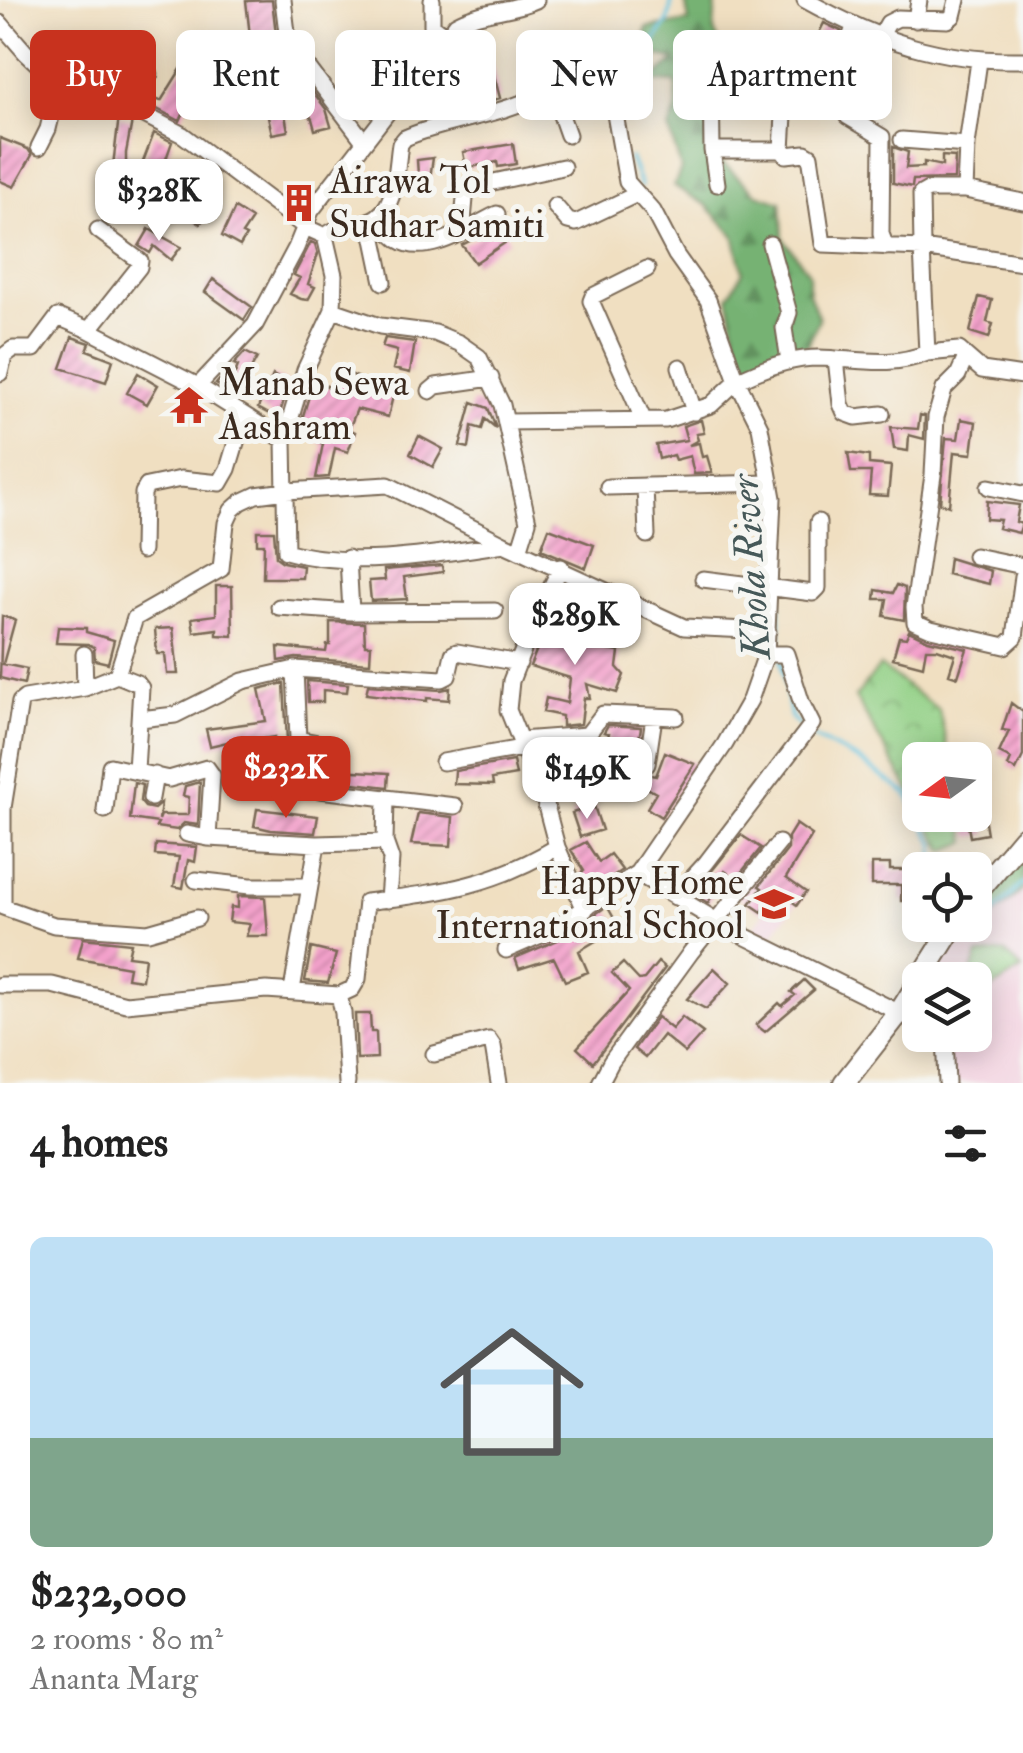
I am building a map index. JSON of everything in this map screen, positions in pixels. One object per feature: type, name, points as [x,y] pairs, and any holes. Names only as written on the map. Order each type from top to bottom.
[{"type":"main road","points":[[992,875],[1023,838]]},
{"type":"main road","points":[[844,1083],[899,1014],[943,942]]},
{"type":"street","points":[[282,0],[288,41],[364,140]]},
{"type":"street","points":[[432,0],[432,26],[438,30]]},
{"type":"street","points":[[451,30],[484,7],[507,11],[536,0]]},
{"type":"street","points":[[805,0],[862,30]]},
{"type":"street","points":[[916,20],[919,0]]},
{"type":"street","points":[[884,30],[898,18],[948,20],[954,16],[956,0]]},
{"type":"street","points":[[0,23],[30,57]]},
{"type":"street","points":[[782,150],[786,80],[792,76],[834,82],[854,26]]},
{"type":"street","points":[[892,42],[978,61],[1023,60]]},
{"type":"street","points":[[965,190],[978,61]]},
{"type":"street","points":[[325,236],[334,228],[372,219],[391,198],[400,144],[405,138],[516,104]]},
{"type":"street","points":[[39,147],[50,120]]},
{"type":"street","points":[[155,120],[183,134],[305,227],[325,236]]},
{"type":"street","points":[[198,386],[255,325],[311,211],[380,120]]},
{"type":"street","points":[[563,120],[568,136]]},
{"type":"street","points":[[615,120],[626,182],[654,211],[676,254],[708,300],[746,377],[773,498],[769,546],[776,587],[768,631],[812,724],[706,863],[675,897]]},
{"type":"street","points":[[711,120],[717,184]]},
{"type":"street","points":[[853,120],[883,140],[881,234],[886,247]]},
{"type":"street","points":[[902,140],[967,145]]},
{"type":"street","points":[[712,150],[805,153],[812,160],[824,244],[922,248],[1023,263]]},
{"type":"street","points":[[462,231],[466,188],[563,167]]},
{"type":"street","points":[[927,353],[921,194],[928,190],[965,190],[1023,202]]},
{"type":"street","points":[[555,206],[568,221],[576,223],[637,194]]},
{"type":"street","points":[[372,219],[412,246],[462,231],[497,214]]},
{"type":"street","points":[[372,219],[384,282]]},
{"type":"street","points":[[89,330],[140,266],[140,261],[98,230]]},
{"type":"street","points":[[325,236],[334,275],[333,310],[305,370],[284,440],[286,551],[312,557],[348,558],[512,547]]},
{"type":"street","points":[[770,244],[789,313],[784,328],[788,361]]},
{"type":"street","points":[[643,420],[591,301],[593,296],[647,269]]},
{"type":"street","points":[[333,310],[380,326],[414,328],[447,338],[479,357],[491,378],[506,422],[528,522],[512,547]]},
{"type":"street","points":[[0,373],[4,356],[14,350],[34,349],[58,317],[198,386],[284,440]]},
{"type":"street","points":[[506,422],[666,420],[711,404],[746,377],[788,361],[894,363],[950,348],[982,370],[1023,376]]},
{"type":"street","points":[[966,357],[944,390],[936,417],[914,618],[917,625],[1006,646],[1015,637],[1023,576]]},
{"type":"street","points":[[836,359],[845,413],[882,414]]},
{"type":"street","points":[[680,367],[694,412]]},
{"type":"street","points":[[430,392],[436,386],[491,378]]},
{"type":"street","points":[[142,551],[147,486],[181,480],[220,483],[244,416]]},
{"type":"street","points":[[608,487],[769,483]]},
{"type":"street","points":[[118,675],[136,618],[221,569],[226,523],[232,510],[256,495],[388,484],[512,547],[684,626],[768,631]]},
{"type":"street","points":[[645,486],[647,535]]},
{"type":"street","points":[[989,488],[1023,494]]},
{"type":"street","points":[[703,579],[816,591],[818,522]]},
{"type":"street","points":[[975,556],[1023,566]]},
{"type":"street","points":[[348,558],[351,612]]},
{"type":"street","points":[[562,567],[533,624],[507,698],[557,847],[585,910]]},
{"type":"street","points":[[279,607],[351,612],[494,611]]},
{"type":"street","points":[[140,719],[175,716],[244,681],[296,669],[446,678],[455,652],[519,663]]},
{"type":"street","points":[[84,654],[85,688]]},
{"type":"street","points":[[506,950],[536,940],[637,872],[725,744],[776,654]]},
{"type":"street","points":[[296,669],[298,738],[333,746]]},
{"type":"street","points":[[136,770],[140,719],[137,683],[118,675],[85,688],[24,698],[8,714],[1,908],[54,925],[148,932],[197,918]]},
{"type":"street","points":[[443,762],[586,734],[604,714],[676,717]]},
{"type":"street","points":[[647,764],[654,717]]},
{"type":"street","points":[[105,810],[108,768],[172,779],[209,769],[212,780],[208,838]]},
{"type":"street","points":[[152,798],[155,775]]},
{"type":"street","points":[[294,787],[455,806]]},
{"type":"street","points":[[386,798],[385,842],[391,858],[388,900]]},
{"type":"street","points":[[187,834],[317,844],[385,842]]},
{"type":"street","points":[[600,1083],[610,1062],[779,842]]},
{"type":"street","points":[[292,990],[317,844]]},
{"type":"street","points":[[0,986],[52,985],[126,1004],[292,990],[339,996],[352,989],[358,979],[366,902],[497,878],[557,847]]},
{"type":"street","points":[[637,872],[717,920],[902,1015]]},
{"type":"street","points":[[196,880],[250,886],[310,886]]},
{"type":"street","points":[[339,996],[348,1083]]},
{"type":"street","points":[[434,1054],[488,1040],[493,1046],[499,1083]]},
{"type":"street","points":[[946,1052],[948,1083]]},
{"type":"shaded area","name":"Happy Home International School","points":[[762,872],[780,883],[785,876],[806,892],[769,939],[752,930],[764,913],[736,896]]},
{"type":"shaded area","points":[[1023,890],[1023,1083],[947,1083],[946,1052],[992,1052],[992,962],[939,962],[962,942],[992,942],[992,917]]},
{"type":"green space","points":[[685,0],[716,0],[714,30],[673,30],[673,59],[653,54],[653,30],[647,28],[689,22]]},
{"type":"green space","points":[[673,62],[673,83],[653,78]]},
{"type":"green space","points":[[673,118],[711,120],[706,148],[757,194],[781,202],[783,238],[809,273],[809,293],[819,319],[808,345],[743,371],[728,297],[743,272],[734,235],[706,205],[674,186],[681,169],[669,128]]},
{"type":"green space","points":[[880,666],[939,710],[946,742],[902,742],[902,777],[855,697]]},
{"type":"green space","points":[[933,832],[965,832],[967,842],[944,851]]},
{"type":"green space","points":[[1023,851],[1023,890],[992,917],[992,886]]},
{"type":"green space","points":[[1005,952],[1022,969],[992,988],[992,962],[975,962],[978,955]]},
{"type":"building","points":[[272,0],[276,30],[249,30],[246,1]]},
{"type":"building","points":[[824,23],[839,30],[820,30]]},
{"type":"building","points":[[176,77],[176,119],[156,108],[156,99],[161,101]]},
{"type":"building","points":[[315,94],[326,109],[331,126],[315,130]]},
{"type":"building","points":[[119,120],[129,120],[126,176],[112,174]]},
{"type":"building","points":[[269,120],[286,120],[288,131],[272,134]]},
{"type":"building","points":[[154,133],[172,142],[157,185],[136,180]]},
{"type":"building","points":[[0,138],[28,149],[32,155],[14,187],[0,181]]},
{"type":"building","points":[[513,144],[516,164],[498,167],[497,162],[466,168],[463,152]]},
{"type":"building","points":[[893,147],[908,152],[906,168],[924,167],[924,162],[942,166],[942,156],[955,157],[954,179],[913,180],[912,187],[893,183]]},
{"type":"building","points":[[433,158],[428,192],[411,189],[413,174],[418,175],[417,160]]},
{"type":"building","points":[[166,197],[194,209],[200,200],[211,209],[200,224],[181,210],[179,215],[162,207]]},
{"type":"building","points":[[235,208],[252,219],[242,234],[246,236],[240,246],[222,236]]},
{"type":"building","points":[[501,225],[509,240],[475,263],[462,245]]},
{"type":"building","points":[[149,229],[181,247],[171,260],[154,246],[150,253],[139,246]]},
{"type":"building","points":[[311,242],[318,254],[308,284],[315,287],[308,300],[290,294],[300,278],[294,275]]},
{"type":"building","points":[[213,279],[252,307],[244,320],[205,292]]},
{"type":"building","points":[[979,297],[992,300],[987,322],[993,324],[989,338],[970,332]]},
{"type":"building","points":[[72,337],[90,343],[87,350],[113,360],[106,382],[61,368]]},
{"type":"building","points":[[385,338],[415,342],[410,373],[393,369],[397,351],[382,347]]},
{"type":"building","points":[[245,352],[257,358],[244,382],[250,385],[246,399],[216,384],[221,378],[231,384],[238,366],[234,364]]},
{"type":"building","points":[[339,369],[359,378],[356,386],[393,396],[388,417],[357,409],[349,429],[355,432],[348,452],[335,448],[329,477],[316,478],[323,444],[299,429],[314,380],[331,388]]},
{"type":"building","points":[[138,373],[158,385],[147,404],[127,393]]},
{"type":"building","points":[[273,375],[289,384],[278,419],[258,408]]},
{"type":"building","points":[[472,402],[488,408],[496,428],[485,419],[482,429],[472,426],[469,448],[460,446]]},
{"type":"building","points":[[920,415],[925,416],[924,439],[909,435],[908,451],[894,449],[891,427],[918,429]]},
{"type":"building","points":[[961,419],[976,422],[972,454],[954,452],[949,506],[940,503],[946,438],[958,439]]},
{"type":"building","points":[[701,420],[704,433],[696,434],[698,440],[689,445],[699,443],[712,473],[694,474],[690,456],[659,459],[656,445],[687,440],[683,426]]},
{"type":"building","points":[[419,436],[443,449],[433,467],[410,454]]},
{"type":"building","points":[[848,453],[869,456],[869,464],[891,466],[888,496],[869,495],[871,472],[851,472]]},
{"type":"building","points":[[987,501],[1019,505],[1019,533],[998,528],[1000,520],[986,519]]},
{"type":"building","points":[[549,528],[594,545],[586,568],[541,549]]},
{"type":"building","points":[[257,531],[274,531],[276,557],[303,566],[302,578],[263,578],[264,544],[257,544]]},
{"type":"building","points":[[949,558],[991,571],[989,584],[947,574]]},
{"type":"building","points":[[442,565],[443,572],[404,577],[407,599],[371,601],[369,581],[385,580],[384,570]]},
{"type":"building","points":[[897,585],[905,588],[904,620],[884,616],[887,599],[875,599],[876,590],[893,593]]},
{"type":"building","points":[[216,586],[232,586],[233,636],[217,635],[217,629],[194,632],[192,618],[216,615]]},
{"type":"building","points":[[553,610],[571,613],[566,642],[619,652],[617,667],[624,675],[617,693],[587,684],[590,698],[584,698],[581,724],[562,726],[562,716],[543,712],[546,698],[567,703],[570,678],[530,666]]},
{"type":"building","points":[[2,616],[15,620],[3,664],[27,669],[24,684],[0,678]]},
{"type":"building","points":[[330,622],[364,623],[365,645],[371,645],[370,663],[296,658],[279,661],[278,647],[326,652],[330,645]]},
{"type":"building","points":[[58,627],[86,628],[86,632],[114,640],[108,663],[95,660],[94,647],[88,644],[56,643]]},
{"type":"building","points":[[173,628],[178,674],[167,674],[165,654],[157,654],[155,629]]},
{"type":"building","points":[[909,631],[967,649],[958,677],[949,674],[955,655],[937,649],[926,649],[923,666],[893,658],[899,637],[906,638]]},
{"type":"building","points":[[307,681],[348,684],[347,692],[323,690],[323,702],[308,702]]},
{"type":"building","points":[[284,683],[287,742],[302,751],[301,772],[271,769],[274,737],[210,746],[206,729],[266,721],[259,689]]},
{"type":"building","points":[[368,685],[450,688],[449,700],[366,694]]},
{"type":"building","points":[[1011,703],[1023,712],[1023,756],[1016,770],[1008,766],[1011,759],[999,753],[1009,731],[1002,730]]},
{"type":"building","points":[[608,725],[641,727],[636,759],[619,750],[622,744],[607,741],[609,733],[604,732]]},
{"type":"building","points":[[665,752],[695,764],[661,817],[647,808],[656,793],[636,782],[641,773],[656,776]]},
{"type":"building","points":[[513,761],[516,775],[492,779],[493,785],[454,784],[455,771]]},
{"type":"building","points":[[337,770],[389,773],[388,787],[336,781]]},
{"type":"building","points":[[200,782],[198,825],[184,823],[177,830],[130,819],[134,783],[142,785],[140,801],[145,807],[154,809],[161,803],[159,820],[161,815],[188,815],[189,797],[183,796],[185,786]]},
{"type":"building","points":[[594,806],[602,830],[580,837],[572,813]]},
{"type":"building","points":[[257,809],[318,816],[315,833],[254,826]]},
{"type":"building","points":[[418,813],[453,817],[451,846],[411,844]]},
{"type":"building","points":[[796,824],[812,835],[786,878],[806,892],[797,905],[776,890],[762,912],[750,904],[788,849],[788,837]]},
{"type":"building","points":[[741,835],[761,848],[736,879],[725,871],[708,903],[693,894]]},
{"type":"building","points":[[586,842],[599,862],[610,854],[622,870],[589,892],[581,873],[584,871],[571,850]]},
{"type":"building","points":[[156,844],[197,847],[195,862],[188,860],[183,888],[174,886],[179,857],[155,855]]},
{"type":"building","points":[[872,864],[890,864],[890,870],[902,870],[902,901],[901,885],[872,885]]},
{"type":"building","points":[[238,896],[265,897],[268,936],[246,936],[250,924],[229,922],[231,907],[238,908]]},
{"type":"building","points":[[607,906],[619,927],[579,951],[588,972],[565,981],[554,958],[519,969],[515,958],[558,940]]},
{"type":"building","points":[[83,938],[131,943],[128,956],[145,958],[142,980],[127,978],[129,967],[78,958]]},
{"type":"building","points":[[311,948],[336,954],[328,983],[305,981]]},
{"type":"building","points":[[658,962],[665,968],[593,1063],[577,1048],[629,991],[612,973],[623,963],[639,980],[644,979]]},
{"type":"building","points":[[714,968],[730,983],[706,1009],[687,999]]},
{"type":"building","points":[[804,980],[814,990],[765,1032],[756,1025],[779,1003],[782,1006],[795,995],[791,992]]},
{"type":"building","points":[[355,1014],[370,1014],[371,1032],[376,1032],[377,1058],[357,1059]]},
{"type":"building","points":[[657,1017],[672,1029],[682,1017],[703,1033],[685,1053],[663,1035],[645,1058],[634,1049]]},
{"type":"waterway","name":"Khola River","points":[[653,43],[668,21],[672,0]]},
{"type":"waterway","name":"Khola River","points":[[630,158],[641,186]]},
{"type":"waterway","name":"Khola River","points":[[695,269],[715,299]]},
{"type":"waterway","name":"Khola River","points":[[722,317],[744,373]]},
{"type":"waterway","name":"Khola River","points":[[747,382],[764,419]]},
{"type":"waterway","name":"Khola River","points":[[777,477],[782,500],[779,582]]},
{"type":"waterway","name":"Khola River","points":[[779,591],[780,647]]},
{"type":"waterway","name":"Khola River","points":[[781,661],[791,717],[804,731]]},
{"type":"waterway","name":"Khola River","points":[[811,736],[859,760],[907,794],[935,845],[934,852]]},
{"type":"waterway","name":"Khola River","points":[[992,916],[1023,883]]},
{"type":"place","name":"Airawa Tol Sudhar Samiti","points":[[299,203]]},
{"type":"place","name":"Manab Sewa Aashram","points":[[189,405]]},
{"type":"place","name":"Happy Home International School","points":[[774,904]]}]
